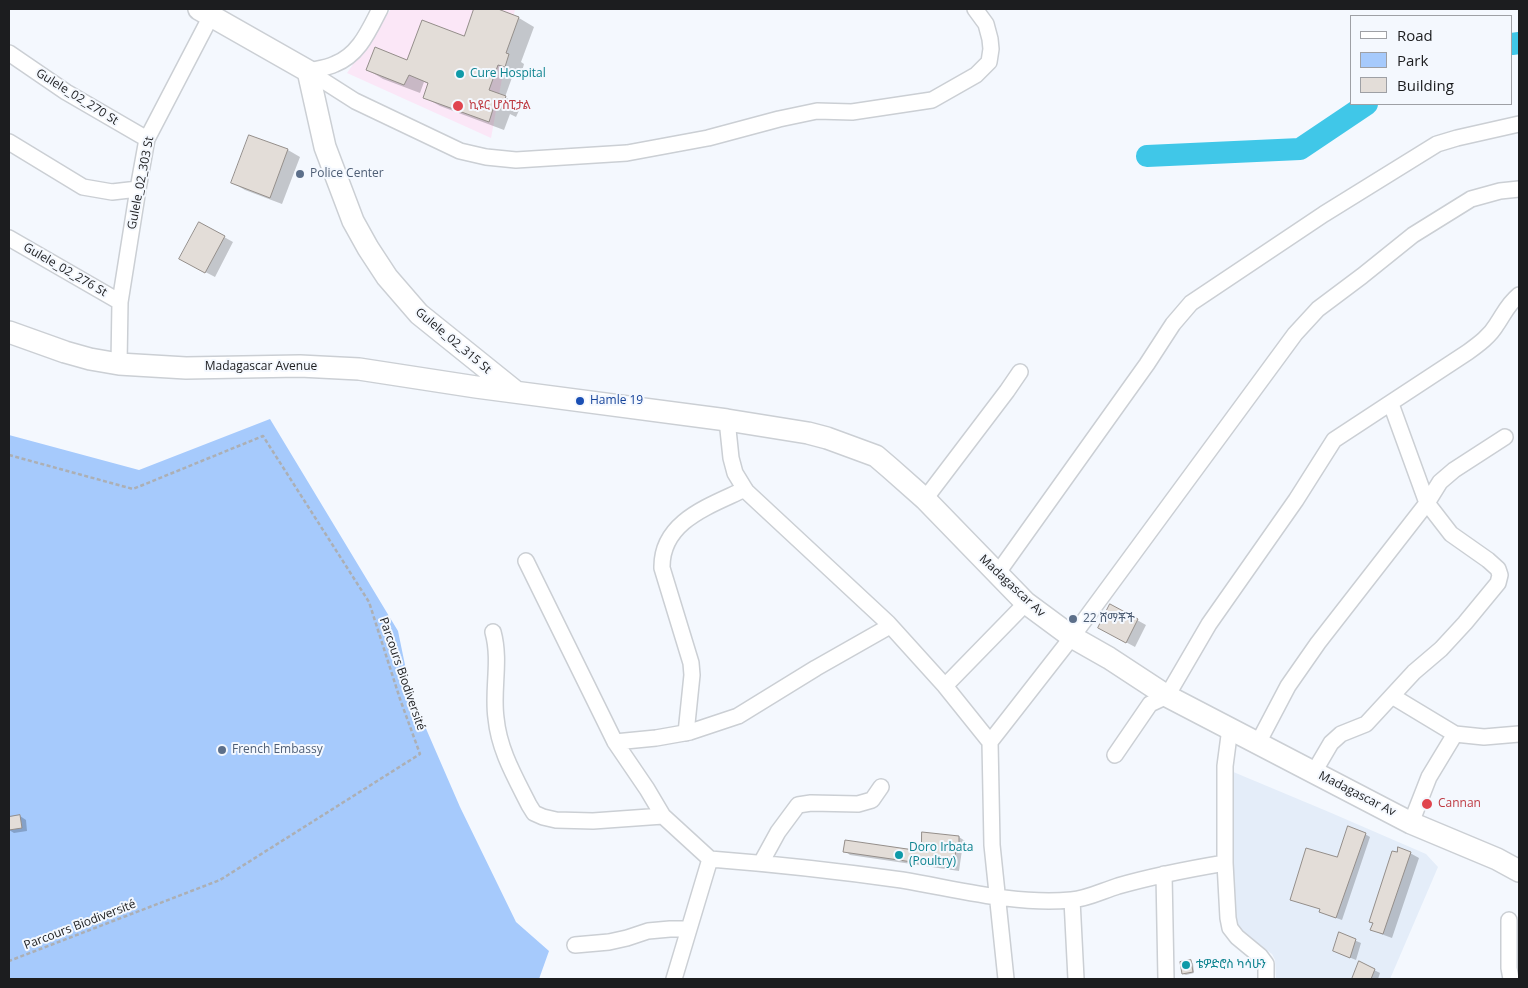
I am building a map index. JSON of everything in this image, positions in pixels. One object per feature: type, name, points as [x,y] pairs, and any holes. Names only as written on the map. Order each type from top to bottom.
[{"type":"main road","points":[[205,12],[308,71]]},
{"type":"main road","name":"Gulele_02_315 St","points":[[308,71],[325,148],[353,221],[368,248],[387,277],[419,314],[516,392]]},
{"type":"main road","name":"Madagascar Avenue","points":[[9,332],[65,352],[119,364],[186,368],[300,366],[359,370],[516,392]]},
{"type":"main road","name":"Madagascar Av","points":[[516,392],[808,433],[828,438],[876,456],[925,498],[1026,603],[1072,637],[1109,658],[1167,696],[1412,822],[1519,871]]},
{"type":"street","points":[[308,71],[336,64],[357,49],[380,9]]},
{"type":"street","points":[[308,71],[355,101],[460,151],[486,157],[516,160],[627,154],[708,138],[779,119],[817,112],[845,113],[932,100],[976,75],[990,62],[990,39],[986,24],[975,9]]},
{"type":"street","name":"Gulele_02_303 St","points":[[119,364],[120,302],[147,139],[205,12]]},
{"type":"street","name":"Gulele_02_270 St","points":[[9,53],[66,92],[147,139]]},
{"type":"street","points":[[997,574],[1148,364],[1173,324],[1191,303],[1324,214],[1436,144],[1519,124]]},
{"type":"street","points":[[9,142],[83,187],[112,192],[138,189]]},
{"type":"street","points":[[990,742],[1072,637],[1295,334],[1318,309],[1414,234],[1471,199],[1500,191],[1519,189]]},
{"type":"street","name":"Gulele_02_276 St","points":[[9,238],[120,302]]},
{"type":"street","points":[[1115,756],[1150,704],[1167,696],[1209,624],[1296,500],[1334,440],[1391,404],[1486,338],[1510,302],[1519,295]]},
{"type":"street","points":[[925,498],[1020,372]]},
{"type":"street","points":[[1314,772],[1331,743],[1341,734],[1366,724],[1414,672],[1441,649],[1498,583],[1500,575],[1498,569],[1488,560],[1452,534],[1427,503],[1391,404]]},
{"type":"street","points":[[726,420],[735,473],[745,489],[890,626],[945,686],[990,742],[992,845],[1006,979]]},
{"type":"street","points":[[1258,743],[1288,686],[1318,643],[1427,503],[1440,482],[1454,470],[1505,437]]},
{"type":"street","points":[[686,733],[692,675],[691,663],[662,568],[662,557],[664,549],[673,534],[690,516],[745,489]]},
{"type":"street","points":[[526,561],[615,742],[664,816],[710,859],[761,863],[900,880],[1028,900],[1072,900],[1164,874],[1225,863]]},
{"type":"street","points":[[945,686],[1026,603]]},
{"type":"street","points":[[615,742],[686,733],[738,716],[816,668],[890,626]]},
{"type":"street","points":[[493,632],[497,675],[495,717],[502,750],[534,812],[543,817],[556,820],[593,821],[664,816]]},
{"type":"street","points":[[1392,696],[1455,734],[1484,737],[1519,734]]},
{"type":"street","points":[[1230,728],[1225,766],[1225,863],[1228,918],[1230,928],[1237,937],[1260,956],[1266,964],[1266,979]]},
{"type":"street","points":[[1412,822],[1429,777],[1455,734]]},
{"type":"street","points":[[761,863],[778,832],[798,806],[811,803],[858,804],[872,800],[880,787]]},
{"type":"street","points":[[674,979],[710,859]]},
{"type":"street","points":[[1164,874],[1166,979]]},
{"type":"street","points":[[1072,900],[1076,979]]},
{"type":"street","points":[[1509,920],[1509,968],[1511,979]]},
{"type":"street","points":[[575,944],[609,942],[648,931],[689,929]]},
{"type":"path","name":"Parcours Biodiversité","points":[[9,455],[133,489],[263,436],[369,602],[420,754],[220,880],[9,961]]},
{"type":"shaded area","name":"ኪዩር ሆስፒታል","points":[[391,9],[515,9],[491,138],[347,73]]},
{"type":"shaded area","points":[[1231,771],[1426,854],[1438,867],[1390,979],[1276,979],[1275,960],[1272,954],[1237,930],[1233,910]]},
{"type":"green space","name":"French Embassy","points":[[270,419],[398,631],[411,694],[460,807],[516,922],[549,951],[539,979],[9,979],[9,435],[139,470]]},
{"type":"building","name":"ኪዩር ሆስፒታል","points":[[474,9],[498,9],[519,17],[506,53],[509,54],[505,67],[498,65],[489,90],[506,96],[501,109],[494,106],[489,122],[423,98],[428,83],[409,75],[404,85],[366,70],[375,47],[407,60],[422,20],[464,36]]},
{"type":"building","points":[[249,135],[288,149],[270,198],[231,183]]},
{"type":"building","points":[[199,222],[225,236],[205,273],[179,259]]},
{"type":"building","points":[[1110,604],[1138,619],[1126,643],[1098,628]]},
{"type":"building","points":[[20,815],[22,828],[9,830],[9,817]]},
{"type":"building","points":[[1348,826],[1366,833],[1336,918],[1319,912],[1320,909],[1290,900],[1306,848],[1337,857]]},
{"type":"building","points":[[922,832],[959,836],[959,848],[956,848],[954,868],[843,852],[845,840],[921,851]]},
{"type":"building","points":[[1398,847],[1411,852],[1383,934],[1370,930],[1373,923],[1369,922],[1392,851],[1397,852]]},
{"type":"building","points":[[1339,932],[1356,939],[1350,958],[1333,951]]},
{"type":"building","name":"ቴዎድሮስ ካሳሁን","points":[[1191,960],[1193,972],[1182,974],[1180,962]]},
{"type":"building","points":[[1359,961],[1375,969],[1371,979],[1352,979]]},
{"type":"waterway","points":[[1513,44],[1519,43]]},
{"type":"waterway","points":[[1147,156],[1300,149],[1366,105]]},
{"type":"place","name":"Cure Hospital","points":[[460,74]]},
{"type":"place","name":"ኪዩር ሆስፒታል","points":[[458,106]]},
{"type":"place","name":"Police Center","points":[[300,174]]},
{"type":"place","name":"Hamle 19","points":[[580,401]]},
{"type":"place","name":"22 ሸማቾች","points":[[1073,619]]},
{"type":"place","name":"French Embassy","points":[[222,750]]},
{"type":"place","name":"Cannan","points":[[1427,804]]},
{"type":"place","name":"Doro Irbata (Poultry)","points":[[899,855]]},
{"type":"place","name":"ቴዎድሮስ ካሳሁን","points":[[1186,965]]}]
